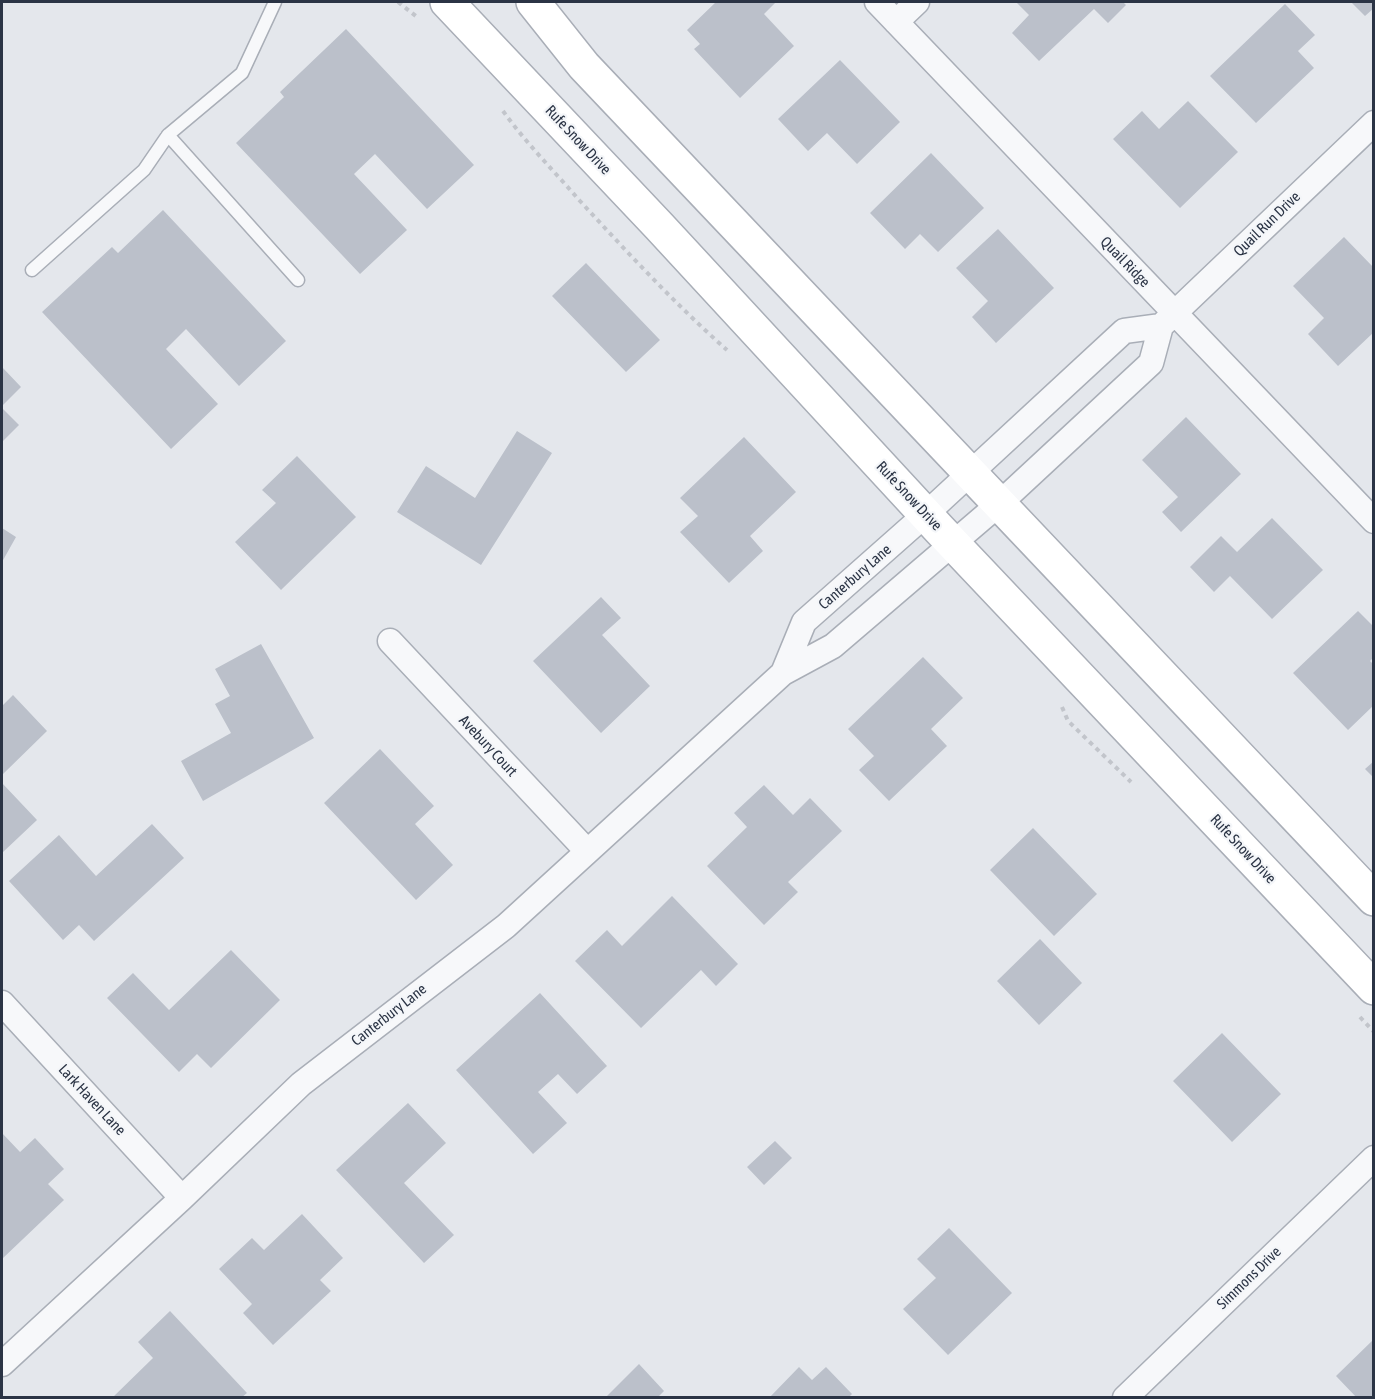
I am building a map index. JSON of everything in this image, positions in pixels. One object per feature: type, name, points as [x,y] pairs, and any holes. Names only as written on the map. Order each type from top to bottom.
[{"type":"main road","name":"Rufe Snow Drive","points":[[447,2],[660,226],[948,494],[999,504],[1374,899]]},
{"type":"main road","name":"Rufe Snow Drive","points":[[533,2],[584,66],[948,494],[964,534],[1374,988]]},
{"type":"street","name":"Quail Ridge","points":[[877,2],[1167,320],[1374,521]]},
{"type":"street","points":[[896,22],[917,2]]},
{"type":"street","name":"Quail Run Drive","points":[[1167,320],[1374,123]]},
{"type":"street","points":[[948,494],[1124,331],[1167,320]]},
{"type":"street","points":[[964,534],[1151,363],[1167,320]]},
{"type":"street","name":"Canterbury Lane","points":[[783,673],[804,622],[948,494]]},
{"type":"street","name":"Canterbury Lane","points":[[2,1364],[182,1198],[301,1084],[506,926],[783,673],[833,645],[964,534]]},
{"type":"street","name":"Avebury Court","points":[[390,641],[587,851]]},
{"type":"street","name":"Lark Haven Lane","points":[[2,1003],[182,1198]]},
{"type":"street","name":"Simmons Drive","points":[[1125,1398],[1374,1158]]},
{"type":"lane","points":[[32,270],[144,170],[168,135],[242,73],[274,2]]},
{"type":"lane","points":[[168,135],[298,280]]},
{"type":"building","points":[[716,2],[776,2],[764,14],[794,46],[740,98],[694,49],[700,44],[687,30]]},
{"type":"building","points":[[1016,2],[1123,2],[1126,5],[1108,23],[1094,9],[1039,61],[1012,33],[1029,15]]},
{"type":"building","points":[[1351,2],[1374,2],[1374,8],[1365,16]]},
{"type":"building","points":[[1285,4],[1315,35],[1298,51],[1314,68],[1256,123],[1210,76]]},
{"type":"building","points":[[346,29],[474,165],[427,209],[375,154],[354,174],[407,230],[360,274],[236,143],[284,97],[280,92]]},
{"type":"building","points":[[840,60],[900,122],[857,164],[827,133],[808,151],[778,119]]},
{"type":"building","points":[[1188,101],[1238,152],[1180,208],[1113,139],[1142,111],[1159,129]]},
{"type":"building","points":[[931,153],[984,208],[938,252],[920,234],[905,249],[870,213]]},
{"type":"building","points":[[163,210],[286,341],[239,386],[186,329],[166,349],[218,404],[171,449],[42,312],[112,247],[118,253]]},
{"type":"building","points":[[998,229],[1054,288],[996,343],[972,317],[988,301],[956,268]]},
{"type":"building","points":[[1344,237],[1374,268],[1374,332],[1338,366],[1308,334],[1324,318],[1293,286]]},
{"type":"building","points":[[586,263],[660,340],[626,372],[552,296]]},
{"type":"building","points":[[2,367],[21,387],[2,406]]},
{"type":"building","points":[[2,408],[19,425],[2,442]]},
{"type":"building","points":[[1186,417],[1241,474],[1181,532],[1162,512],[1178,497],[1142,460]]},
{"type":"building","points":[[517,431],[552,453],[481,565],[397,512],[426,466],[475,498]]},
{"type":"building","points":[[744,437],[796,492],[750,536],[763,551],[729,583],[680,532],[698,516],[680,498]]},
{"type":"building","points":[[297,456],[356,517],[281,590],[235,542],[276,503],[262,490]]},
{"type":"building","points":[[1272,518],[1323,570],[1272,619],[1230,576],[1214,592],[1190,567],[1221,536],[1237,552]]},
{"type":"building","points":[[2,528],[16,537],[2,562]]},
{"type":"building","points":[[601,597],[621,618],[602,635],[650,686],[601,733],[533,661]]},
{"type":"building","points":[[1358,611],[1374,627],[1374,657],[1370,661],[1374,665],[1374,705],[1348,730],[1293,673]]},
{"type":"building","points":[[261,644],[314,738],[203,801],[181,761],[231,733],[215,704],[230,696],[215,669]]},
{"type":"building","points":[[923,657],[963,698],[931,729],[947,746],[889,801],[859,770],[874,756],[848,729]]},
{"type":"building","points":[[13,695],[47,731],[2,775],[2,706]]},
{"type":"building","points":[[380,749],[434,806],[415,824],[453,865],[416,900],[324,803]]},
{"type":"building","points":[[1374,761],[1374,778],[1365,769]]},
{"type":"building","points":[[2,783],[37,820],[2,853]]},
{"type":"building","points":[[764,785],[793,815],[810,798],[842,831],[788,882],[798,892],[764,925],[707,866],[747,827],[734,813]]},
{"type":"building","points":[[152,824],[184,858],[94,941],[79,925],[63,940],[9,881],[59,835],[96,876]]},
{"type":"building","points":[[1033,828],[1097,894],[1054,936],[990,870]]},
{"type":"building","points":[[672,896],[738,964],[716,986],[701,970],[641,1028],[575,961],[607,930],[622,946]]},
{"type":"building","points":[[1040,939],[1082,983],[1039,1025],[997,981]]},
{"type":"building","points":[[231,950],[280,1000],[211,1068],[197,1054],[179,1072],[107,998],[133,973],[169,1010]]},
{"type":"building","points":[[540,993],[607,1066],[577,1094],[558,1074],[538,1092],[567,1123],[533,1154],[456,1070]]},
{"type":"building","points":[[1222,1033],[1281,1094],[1232,1142],[1173,1081]]},
{"type":"building","points":[[408,1103],[446,1143],[404,1183],[454,1235],[424,1263],[336,1170]]},
{"type":"building","points":[[2,1133],[20,1152],[35,1138],[64,1169],[48,1184],[64,1200],[2,1259]]},
{"type":"building","points":[[775,1141],[792,1158],[764,1185],[747,1167]]},
{"type":"building","points":[[302,1214],[343,1258],[320,1280],[331,1291],[273,1345],[243,1313],[252,1304],[219,1269],[252,1238],[264,1250]]},
{"type":"building","points":[[949,1228],[1012,1293],[948,1355],[903,1309],[936,1278],[917,1259]]},
{"type":"building","points":[[170,1311],[247,1393],[241,1398],[112,1398],[153,1358],[138,1342]]},
{"type":"building","points":[[1374,1339],[1374,1398],[1357,1398],[1336,1376]]},
{"type":"building","points":[[639,1364],[664,1391],[657,1398],[605,1398]]},
{"type":"building","points":[[799,1367],[812,1380],[826,1367],[852,1394],[848,1398],[769,1398]]}]
